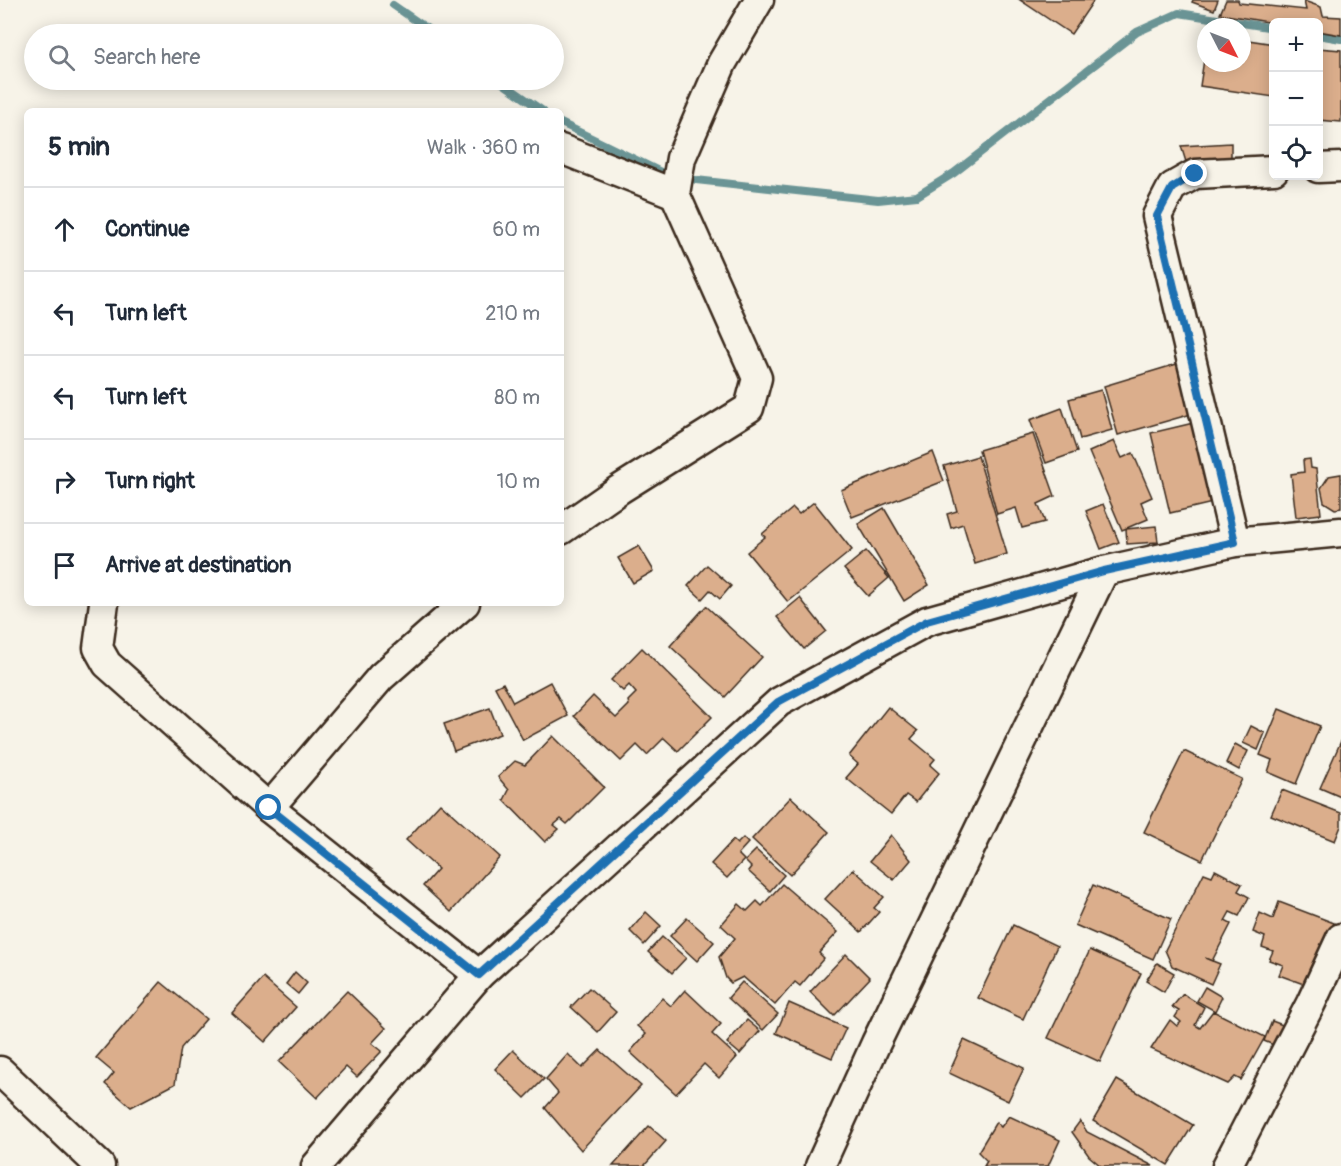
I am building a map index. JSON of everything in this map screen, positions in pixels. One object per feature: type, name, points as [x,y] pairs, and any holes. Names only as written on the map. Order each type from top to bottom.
[{"type":"street","points":[[564,528],[620,489],[749,408],[757,378],[675,194],[681,158],[722,63],[759,0]]},
{"type":"street","points":[[564,149],[675,194]]},
{"type":"street","points":[[1323,168],[1341,167]]},
{"type":"street","points":[[1235,542],[1157,216],[1172,188],[1195,174],[1269,170]]},
{"type":"street","points":[[316,1166],[479,975],[778,702],[927,621],[1104,571],[1235,542],[1341,532]]},
{"type":"street","points":[[820,1166],[876,1043],[1104,571]]},
{"type":"street","points":[[104,606],[98,648],[107,664],[269,808],[479,975]]},
{"type":"street","points":[[269,808],[381,677],[462,606]]},
{"type":"street","points":[[1227,1166],[1311,1003],[1341,938]]},
{"type":"street","points":[[0,1071],[100,1166]]},
{"type":"building","points":[[1020,0],[1094,0],[1071,34]]},
{"type":"building","points":[[1193,0],[1218,0],[1214,10],[1192,2]]},
{"type":"building","points":[[1226,0],[1306,10],[1304,1],[1321,7],[1323,16],[1341,17],[1341,35],[1323,32],[1323,18],[1269,18],[1269,22],[1220,14]]},
{"type":"building","points":[[1251,40],[1269,43],[1269,96],[1200,86],[1202,72],[1251,72]]},
{"type":"building","points":[[1323,48],[1341,50],[1341,122],[1323,120]]},
{"type":"building","points":[[1231,143],[1231,157],[1186,162],[1181,146]]},
{"type":"building","points":[[1180,363],[1195,413],[1118,435],[1104,386]]},
{"type":"building","points":[[1101,390],[1112,430],[1080,439],[1069,399]]},
{"type":"building","points":[[1062,408],[1077,452],[1046,463],[1030,420]]},
{"type":"building","points":[[1202,421],[1221,501],[1170,513],[1151,433]]},
{"type":"building","points":[[1033,434],[1055,496],[1038,504],[1045,522],[1022,528],[1016,508],[997,514],[979,450]]},
{"type":"building","points":[[1114,441],[1122,458],[1133,453],[1152,497],[1141,502],[1148,519],[1122,530],[1089,452]]},
{"type":"building","points":[[933,452],[944,481],[852,517],[841,490]]},
{"type":"building","points":[[978,456],[1007,554],[975,564],[963,524],[951,528],[947,514],[957,511],[944,466]]},
{"type":"building","points":[[1310,459],[1311,468],[1316,469],[1321,514],[1296,517],[1291,474],[1304,472],[1303,460]]},
{"type":"building","points":[[1341,474],[1341,508],[1335,509],[1324,502],[1321,488],[1329,476]]},
{"type":"building","points":[[814,502],[852,550],[788,602],[747,552],[765,537],[762,534],[793,508],[799,514]]},
{"type":"building","points":[[1103,504],[1119,542],[1101,549],[1086,511]]},
{"type":"building","points":[[884,508],[929,585],[904,601],[858,524]]},
{"type":"building","points":[[1156,526],[1158,542],[1127,544],[1126,529]]},
{"type":"building","points":[[639,546],[654,571],[633,583],[618,558]]},
{"type":"building","points":[[866,551],[889,578],[868,596],[844,569]]},
{"type":"building","points":[[707,565],[731,586],[720,599],[710,590],[702,599],[688,586]]},
{"type":"building","points":[[800,598],[826,631],[804,649],[777,617]]},
{"type":"building","points":[[706,606],[762,657],[725,697],[670,646]]},
{"type":"building","points":[[642,648],[712,717],[678,751],[664,738],[647,755],[637,745],[621,761],[574,716],[593,696],[616,718],[629,705],[628,701],[636,693],[629,685],[623,691],[611,680]]},
{"type":"building","points":[[550,682],[568,716],[523,740],[495,687],[503,683],[513,702]]},
{"type":"building","points":[[888,707],[918,731],[911,739],[935,759],[930,765],[939,773],[916,802],[906,795],[891,814],[846,778],[858,764],[849,756]]},
{"type":"building","points":[[490,708],[500,734],[454,751],[444,724]]},
{"type":"building","points":[[1279,709],[1320,726],[1296,784],[1268,772],[1272,760],[1260,755]]},
{"type":"building","points":[[1251,726],[1265,733],[1258,750],[1243,743]]},
{"type":"building","points":[[553,736],[604,787],[567,824],[561,819],[554,825],[559,829],[545,842],[504,800],[509,790],[498,777],[515,761],[525,765]]},
{"type":"building","points":[[1341,741],[1341,797],[1320,788]]},
{"type":"building","points":[[1235,744],[1248,751],[1239,770],[1226,763]]},
{"type":"building","points":[[1184,751],[1242,779],[1202,860],[1144,832]]},
{"type":"building","points":[[1282,790],[1341,813],[1341,826],[1335,841],[1271,815]]},
{"type":"building","points":[[791,797],[829,832],[790,875],[752,839]]},
{"type":"building","points":[[440,803],[500,857],[451,912],[423,886],[438,869],[406,840]]},
{"type":"building","points":[[891,835],[911,860],[894,880],[870,861]]},
{"type":"building","points":[[743,838],[748,843],[738,854],[744,860],[727,878],[711,864],[733,840],[737,844]]},
{"type":"building","points":[[756,850],[784,875],[770,891],[748,871],[751,867],[745,861]]},
{"type":"building","points":[[853,869],[884,897],[874,908],[879,912],[861,932],[825,899]]},
{"type":"building","points":[[1215,870],[1242,884],[1238,891],[1249,897],[1239,916],[1230,912],[1225,921],[1231,924],[1212,961],[1220,964],[1211,984],[1172,966],[1165,950],[1204,873],[1212,876]]},
{"type":"building","points":[[782,884],[838,932],[819,953],[824,958],[800,986],[795,982],[775,1005],[743,977],[731,983],[726,978],[719,957],[735,938],[721,925],[739,904],[747,911],[757,901],[762,906]]},
{"type":"building","points":[[1093,885],[1171,919],[1153,959],[1075,925]]},
{"type":"building","points":[[1279,902],[1334,923],[1309,986],[1279,975],[1283,965],[1269,960],[1273,951],[1262,947],[1265,937],[1253,932],[1260,913],[1273,919]]},
{"type":"building","points":[[646,912],[661,926],[644,945],[630,931]]},
{"type":"building","points":[[687,918],[714,942],[697,961],[670,936]]},
{"type":"building","points":[[1013,925],[1057,946],[1023,1019],[978,998]]},
{"type":"building","points":[[662,937],[686,958],[672,973],[648,952]]},
{"type":"building","points":[[1090,950],[1141,973],[1100,1062],[1048,1038]]},
{"type":"building","points":[[846,954],[870,978],[834,1016],[810,992]]},
{"type":"building","points":[[1157,963],[1174,973],[1164,992],[1146,981]]},
{"type":"building","points":[[295,972],[307,983],[298,994],[286,984]]},
{"type":"building","points":[[263,978],[296,1007],[265,1042],[232,1013]]},
{"type":"building","points":[[161,982],[206,1019],[181,1048],[175,1084],[131,1107],[105,1084],[114,1073],[96,1058]]},
{"type":"building","points":[[742,982],[778,1014],[763,1030],[728,998]]},
{"type":"building","points":[[1205,987],[1222,997],[1215,1011],[1197,1001]]},
{"type":"building","points":[[589,988],[616,1012],[598,1032],[571,1007]]},
{"type":"building","points":[[685,990],[721,1024],[712,1034],[737,1057],[719,1078],[704,1064],[676,1094],[630,1052],[646,1034],[637,1026],[662,998],[671,1006]]},
{"type":"building","points":[[347,991],[386,1028],[372,1043],[382,1051],[357,1077],[346,1067],[317,1098],[279,1062]]},
{"type":"building","points":[[1183,994],[1204,1007],[1195,1025],[1200,1028],[1213,1011],[1265,1037],[1241,1080],[1235,1077],[1228,1084],[1151,1049],[1170,1020],[1177,1026],[1181,1022],[1175,1017],[1179,1011],[1172,1007]]},
{"type":"building","points":[[789,1003],[846,1028],[832,1058],[776,1033]]},
{"type":"building","points":[[747,1020],[760,1031],[740,1054],[727,1043]]},
{"type":"building","points":[[1272,1021],[1285,1026],[1276,1046],[1264,1041]]},
{"type":"building","points":[[964,1040],[1024,1068],[1008,1101],[949,1073]]},
{"type":"building","points":[[513,1050],[544,1079],[525,1098],[495,1069]]},
{"type":"building","points":[[600,1050],[641,1086],[581,1150],[545,1108],[558,1093],[546,1079],[568,1054],[582,1068]]},
{"type":"building","points":[[1117,1080],[1193,1125],[1168,1165],[1093,1121]]},
{"type":"building","points":[[1009,1116],[1060,1140],[1048,1166],[984,1166],[987,1161],[978,1152],[996,1122],[1001,1127]]},
{"type":"building","points":[[1080,1121],[1087,1132],[1153,1166],[1101,1166],[1089,1156],[1072,1132]]},
{"type":"building","points":[[649,1126],[666,1141],[644,1166],[613,1166]]},
{"type":"waterway","points":[[393,5],[421,24]]},
{"type":"waterway","points":[[696,180],[878,200],[917,196],[954,173],[1137,32],[1179,13],[1269,27]]},
{"type":"waterway","points":[[1323,36],[1341,39]]},
{"type":"waterway","points":[[513,90],[539,108]]},
{"type":"waterway","points":[[564,124],[661,172]]},
{"type":"route","points":[[269,808],[479,975],[778,702],[927,621],[1104,571],[1235,542],[1157,216],[1172,188],[1195,174]]}]
